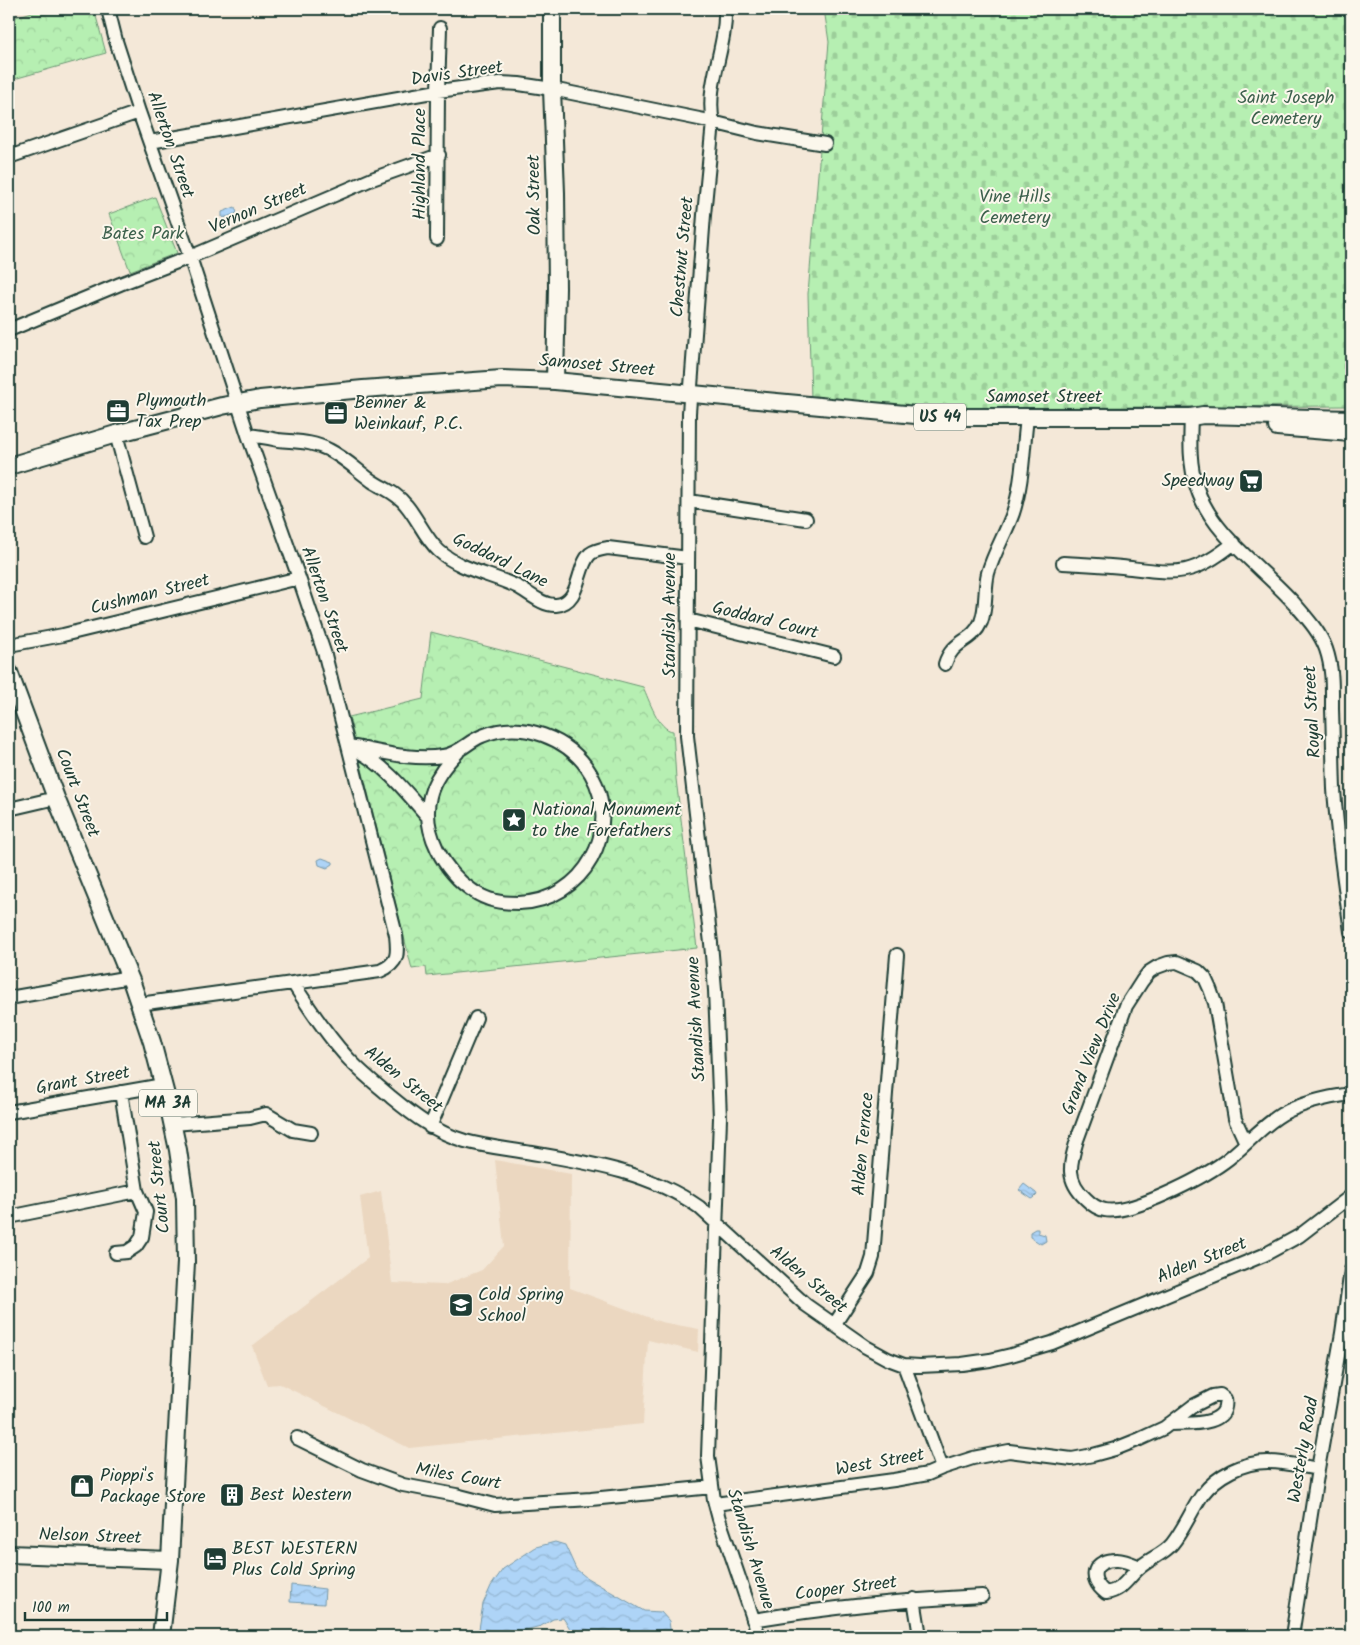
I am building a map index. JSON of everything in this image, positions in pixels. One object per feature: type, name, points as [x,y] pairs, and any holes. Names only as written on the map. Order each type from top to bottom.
[{"type":"main road","name":"Oak Street","points":[[552,9],[556,231],[555,381]]},
{"type":"main road","name":"Samoset Street","points":[[9,466],[116,434],[237,403],[344,390],[502,378],[555,381],[937,417],[1191,417],[1203,415],[1351,419]]},
{"type":"main road","name":"Samoset Street","points":[[1191,417],[1202,421],[1351,433]]},
{"type":"main road","name":"Court Street","points":[[9,672],[56,798],[130,977],[152,1042],[173,1124],[185,1198],[186,1262],[170,1560],[161,1636]]},
{"type":"main road","name":"Nelson Street","points":[[9,1554],[170,1560]]},
{"type":"street","name":"Allerton Street","points":[[108,9],[116,41],[139,112],[190,257],[237,403],[324,655],[349,746],[396,935],[397,949],[396,959],[389,967],[380,971],[139,1004]]},
{"type":"street","name":"Chestnut Street","points":[[690,394],[713,122],[711,112],[715,75],[723,36],[724,9]]},
{"type":"street","name":"Highland Place","points":[[438,239],[440,28]]},
{"type":"street","name":"Davis Street","points":[[150,142],[500,83],[552,89],[713,122],[757,133],[826,144]]},
{"type":"street","points":[[9,158],[139,112]]},
{"type":"street","name":"Vernon Street","points":[[9,330],[190,257],[372,179],[439,155]]},
{"type":"street","name":"Standish Avenue","points":[[690,394],[687,736],[711,943],[720,1118],[708,1456],[715,1504],[759,1636]]},
{"type":"street","name":"Royal Street","points":[[1191,417],[1191,462],[1196,488],[1212,518],[1303,614],[1322,641],[1328,658],[1332,682],[1336,820],[1351,932]]},
{"type":"street","points":[[945,664],[948,654],[955,646],[977,630],[982,620],[989,570],[1013,511],[1017,495],[1027,418]]},
{"type":"street","points":[[116,434],[144,536]]},
{"type":"street","name":"Goddard Lane","points":[[248,434],[280,440],[307,441],[328,449],[375,483],[399,497],[412,512],[430,541],[448,557],[503,580],[550,605],[563,603],[568,600],[574,592],[585,562],[590,554],[598,550],[608,548],[688,558]]},
{"type":"street","points":[[689,502],[806,519]]},
{"type":"street","points":[[1063,563],[1122,567],[1153,572],[1177,572],[1203,565],[1234,543]]},
{"type":"street","name":"Cushman Street","points":[[9,645],[69,634],[299,578]]},
{"type":"street","name":"Goddard Court","points":[[688,620],[834,656]]},
{"type":"street","points":[[519,730],[538,733],[568,749],[582,760],[592,775],[598,791],[602,827],[599,844],[578,878],[553,895],[538,900],[506,903],[490,901],[462,884],[452,873],[436,846],[428,817],[430,795],[436,780],[445,765],[458,752],[465,745],[483,736],[501,731],[519,730]]},
{"type":"street","points":[[349,746],[410,757],[430,758],[458,752]]},
{"type":"street","points":[[349,746],[370,757],[384,769],[428,817]]},
{"type":"street","points":[[9,809],[56,798]]},
{"type":"street","name":"Alden Terrace","points":[[834,1325],[868,1273],[873,1256],[897,955]]},
{"type":"street","name":"Grand View Drive","points":[[1246,1143],[1235,1119],[1215,1003],[1205,978],[1198,971],[1178,962],[1157,967],[1142,980],[1126,1006],[1077,1140],[1071,1163],[1072,1182],[1092,1204],[1107,1210],[1139,1205],[1202,1176],[1224,1162],[1283,1113],[1328,1097],[1351,1094]]},
{"type":"street","points":[[9,998],[130,977]]},
{"type":"street","name":"Alden Street","points":[[293,983],[326,1032],[347,1058],[407,1110],[430,1126],[445,1134],[475,1144],[614,1169],[650,1180],[680,1194],[699,1207],[806,1305],[866,1348],[888,1360],[904,1365],[962,1364],[1011,1355],[1052,1342],[1264,1255],[1299,1236],[1351,1196]]},
{"type":"street","points":[[430,1126],[476,1018]]},
{"type":"street","name":"Grant Street","points":[[9,1112],[163,1085]]},
{"type":"street","points":[[116,1253],[127,1252],[136,1246],[142,1237],[146,1212],[137,1192],[121,1092]]},
{"type":"street","points":[[173,1124],[250,1118],[266,1114],[293,1130],[311,1134]]},
{"type":"street","points":[[9,1217],[137,1192]]},
{"type":"street","name":"Westerly Road","points":[[1292,1636],[1351,1270]]},
{"type":"street","name":"West Street","points":[[715,1504],[894,1480],[928,1474],[942,1468],[904,1365]]},
{"type":"street","points":[[942,1468],[973,1458],[1009,1451],[1072,1459],[1093,1455],[1115,1449],[1169,1424]]},
{"type":"street","name":"Miles Court","points":[[297,1438],[362,1470],[403,1485],[495,1505],[591,1499],[712,1487]]},
{"type":"street","points":[[1140,1567],[1170,1546],[1203,1494],[1221,1476],[1251,1464],[1268,1462],[1318,1469]]},
{"type":"street","name":"Cooper Street","points":[[753,1620],[826,1608],[914,1599],[982,1596]]},
{"type":"street","points":[[914,1599],[920,1636]]},
{"type":"shaded area","name":"Cold Spring School","points":[[495,1160],[571,1174],[570,1288],[661,1322],[699,1329],[698,1352],[648,1340],[643,1424],[409,1448],[280,1384],[267,1385],[252,1346],[368,1258],[360,1197],[381,1191],[392,1283],[444,1285],[482,1270],[504,1246]]},
{"type":"green space","points":[[42,9],[94,9],[106,53],[14,79],[9,63],[9,19]]},
{"type":"green space","name":"Vine Hills Cemetery","points":[[824,9],[1351,9],[1351,406],[947,408],[811,399],[808,294],[829,42]]},
{"type":"green space","name":"Bates Park","points":[[155,197],[177,253],[130,271],[109,214]]},
{"type":"green space","points":[[431,632],[643,687],[658,720],[673,731],[676,779],[697,948],[427,976],[426,967],[412,969],[349,717],[423,699]]},
{"type":"water","points":[[235,207],[237,213],[222,217],[222,212]]},
{"type":"water","points":[[322,858],[333,862],[333,864],[327,868],[319,865],[318,860]]},
{"type":"water","points":[[1024,1184],[1036,1193],[1037,1195],[1034,1198],[1032,1199],[1019,1190]]},
{"type":"water","points":[[1038,1229],[1038,1233],[1045,1235],[1046,1241],[1041,1244],[1030,1237],[1030,1232]]},
{"type":"water","points":[[555,1542],[565,1545],[576,1569],[587,1578],[644,1611],[661,1612],[669,1621],[671,1636],[572,1636],[563,1618],[553,1619],[541,1626],[505,1635],[488,1634],[479,1629],[483,1604],[491,1586],[503,1569],[536,1547]]},
{"type":"water","points":[[291,1585],[325,1589],[324,1604],[290,1602]]},
{"type":"place","name":"Plymouth Tax Prep","points":[[118,411]]},
{"type":"place","name":"Benner & Weinkauf, P.C.","points":[[336,413]]},
{"type":"place","name":"Speedway","points":[[1251,481]]},
{"type":"place","name":"National Monument to the Forefathers","points":[[514,820]]},
{"type":"place","name":"Cold Spring School","points":[[461,1305]]},
{"type":"place","name":"Pioppi's Package Store","points":[[82,1486]]},
{"type":"place","name":"Best Western","points":[[232,1495]]},
{"type":"place","name":"BEST WESTERN Plus Cold Spring","points":[[215,1559]]},
{"type":"park label","name":"Saint Joseph Cemetery","points":[[1286,108]]}]
